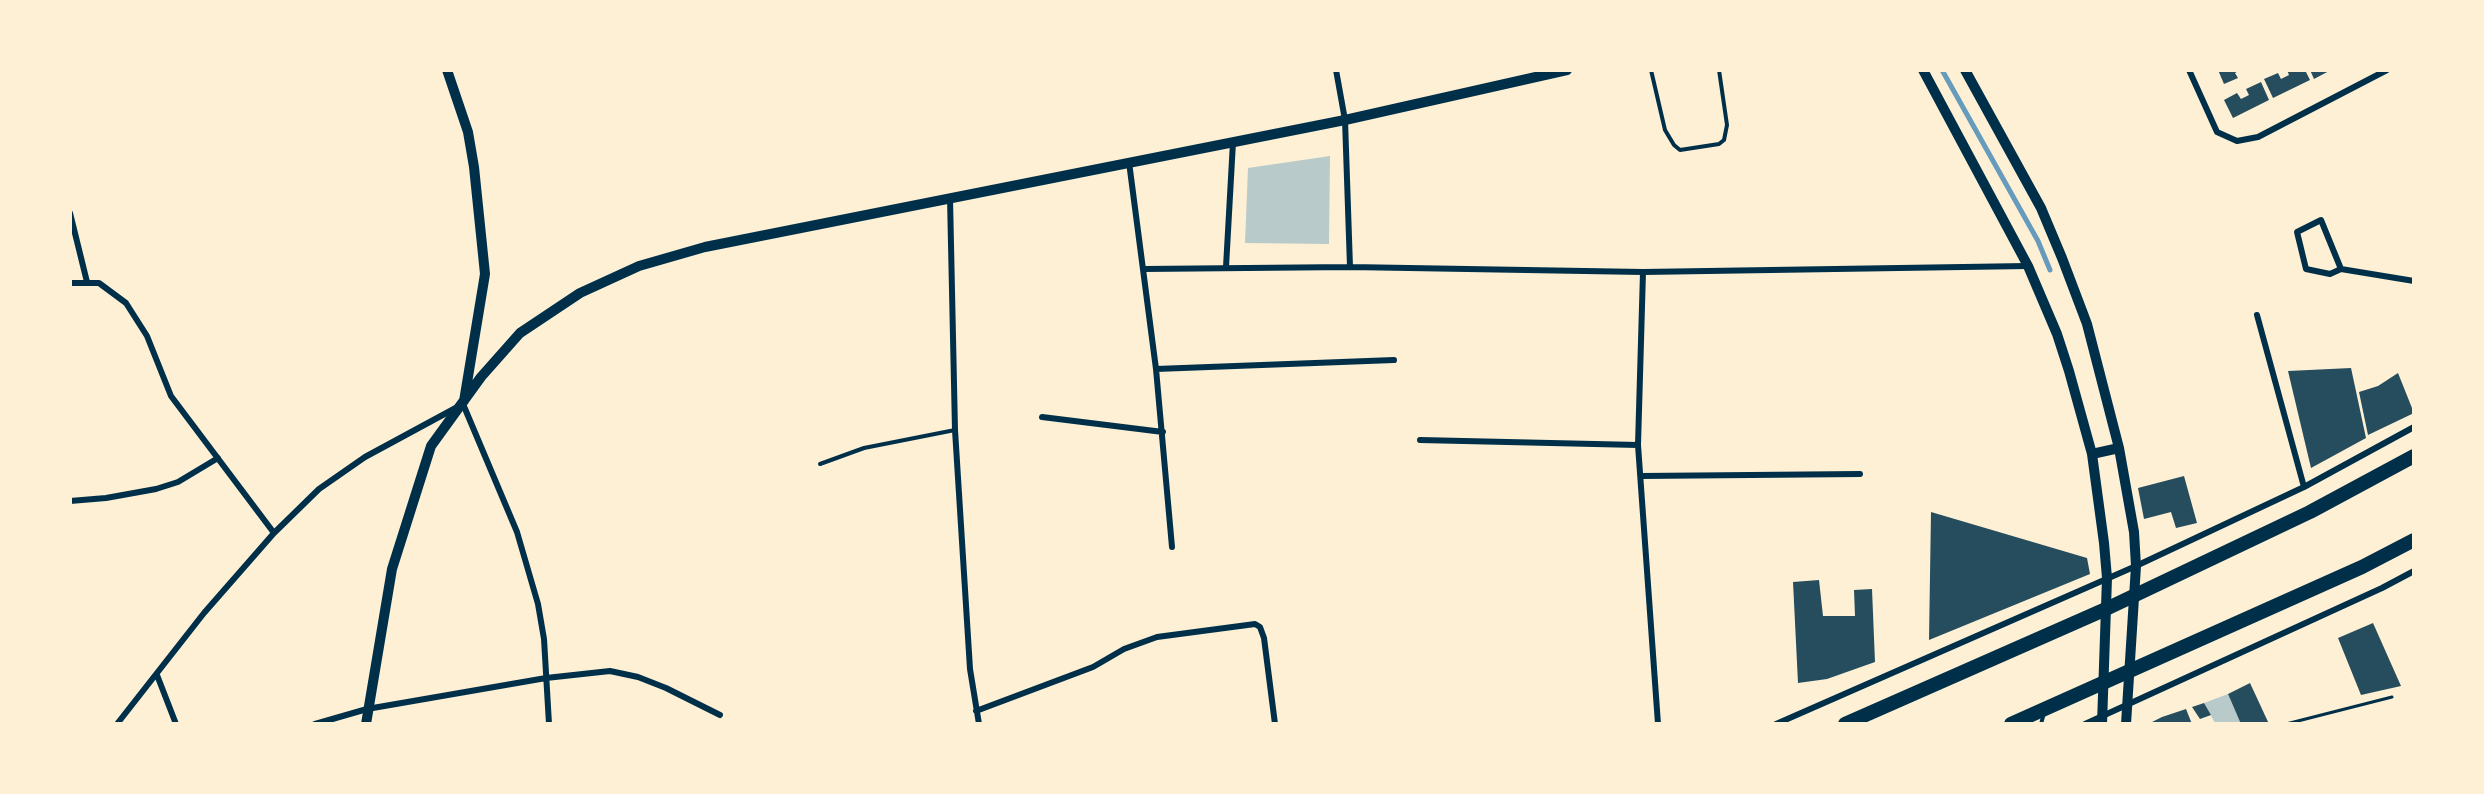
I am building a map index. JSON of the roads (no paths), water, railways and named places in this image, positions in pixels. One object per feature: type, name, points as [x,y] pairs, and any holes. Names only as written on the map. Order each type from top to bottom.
[{"type":"highway","points":[[1845,723],[2136,595],[2310,512],[2414,456]]},
{"type":"highway","points":[[2012,723],[2362,567],[2414,540]]},
{"type":"street","points":[[447,70],[468,132],[485,274],[463,404],[501,490],[527,565],[544,639],[549,723]]},
{"type":"street","points":[[1336,70],[1345,120],[1350,267]]},
{"type":"street","points":[[366,723],[392,569],[431,446],[482,377],[520,333],[570,299],[620,274],[669,256],[705,247],[1129,161],[1345,120],[1567,70]]},
{"type":"street","points":[[1923,70],[2028,266],[2057,334],[2092,454],[2106,578],[2105,682],[2102,720]]},
{"type":"street","points":[[1965,70],[2041,208],[2062,258],[2087,324],[2119,448],[2134,532],[2136,566],[2136,595],[2126,723]]},
{"type":"street","points":[[2189,70],[2217,132],[2237,141],[2258,136],[2387,70]]},
{"type":"street","points":[[1226,267],[1233,142]]},
{"type":"street","points":[[1129,161],[1156,369],[1172,547]]},
{"type":"street","points":[[950,198],[955,430],[967,633],[979,723]]},
{"type":"street","points":[[70,213],[87,282]]},
{"type":"street","points":[[2342,269],[2320,220],[2297,232],[2306,269],[2330,274],[2342,269],[2414,281]]},
{"type":"street","points":[[1144,269],[1350,267],[1643,272],[2028,266]]},
{"type":"street","points":[[1643,272],[1638,445],[1658,723]]},
{"type":"street","points":[[70,283],[99,283],[126,303],[147,336],[171,396],[274,533]]},
{"type":"street","points":[[2258,315],[2304,487]]},
{"type":"street","points":[[1156,369],[1394,360]]},
{"type":"street","points":[[117,723],[204,613],[274,533],[319,489],[365,458],[463,404]]},
{"type":"street","points":[[1042,417],[1163,432]]},
{"type":"street","points":[[1776,723],[1992,631],[2136,566],[2304,487],[2414,427]]},
{"type":"street","points":[[1420,440],[1638,445]]},
{"type":"street","points":[[2092,454],[2119,448]]},
{"type":"street","points":[[70,501],[156,489],[178,482],[218,458]]},
{"type":"street","points":[[1641,476],[1860,474]]},
{"type":"street","points":[[2085,723],[2102,720],[2126,705],[2382,588],[2414,571]]},
{"type":"street","points":[[976,711],[1093,667],[1124,649],[1157,637],[1255,624],[1260,627],[1264,638],[1275,723]]},
{"type":"street","points":[[315,723],[367,709],[546,678],[610,671],[666,688],[720,715]]},
{"type":"street","points":[[157,675],[176,723]]},
{"type":"lane","points":[[1651,70],[1665,130],[1680,150],[1719,144],[1724,140],[1727,125],[1719,70]]},
{"type":"lane","points":[[820,464],[864,448],[955,430]]},
{"type":"lane","points":[[2041,723],[2046,708]]},
{"type":"waterway","points":[[1942,70],[2038,241],[2050,270]]}]
